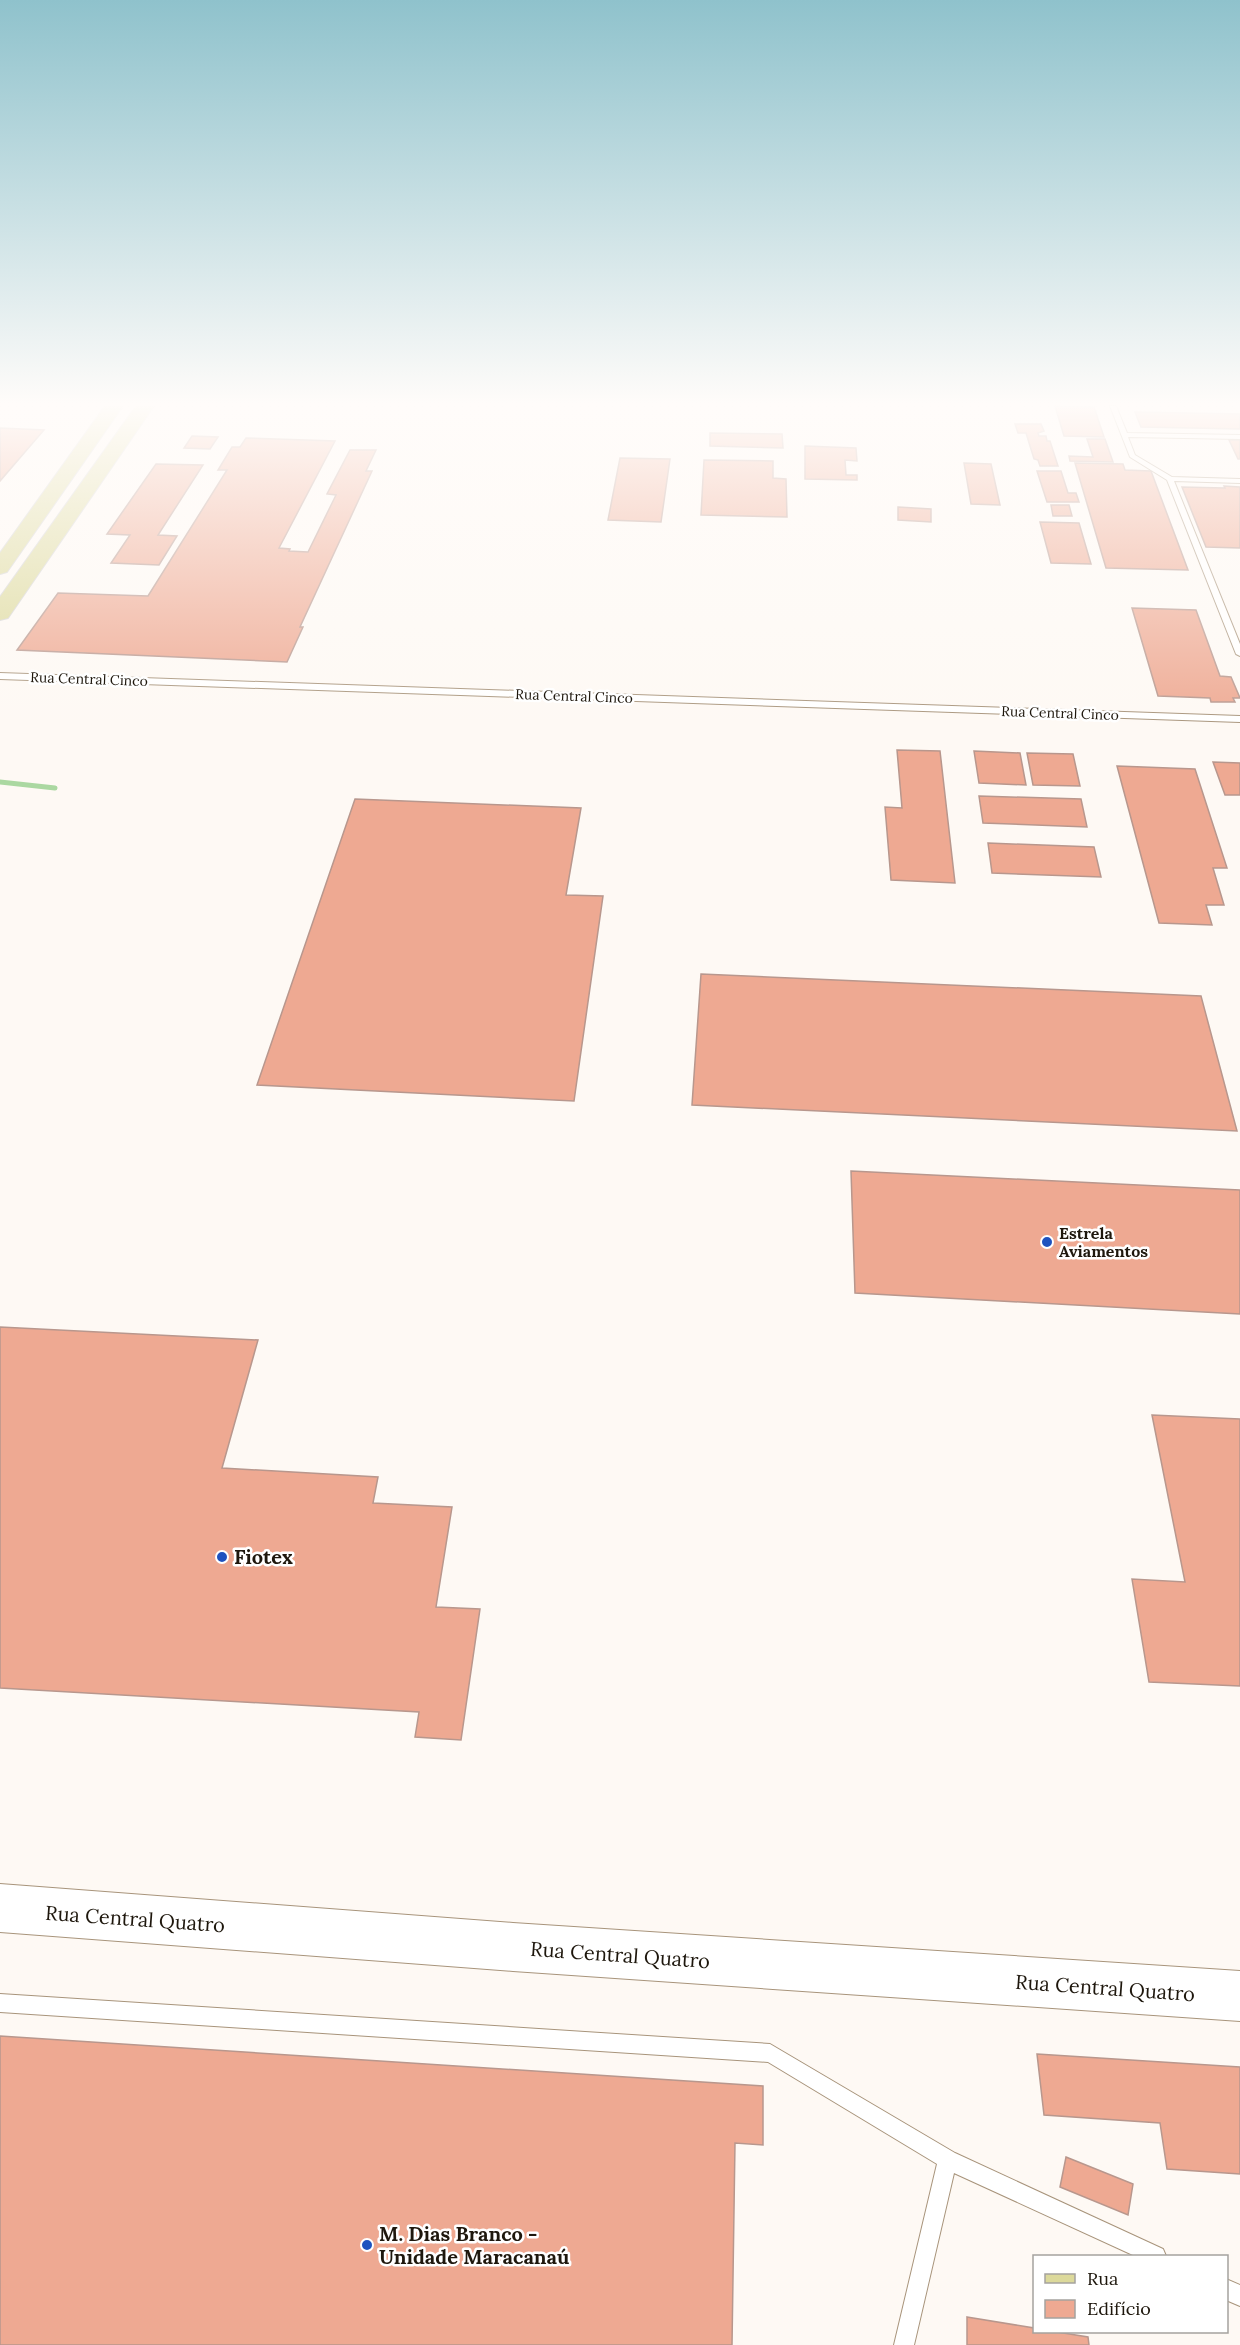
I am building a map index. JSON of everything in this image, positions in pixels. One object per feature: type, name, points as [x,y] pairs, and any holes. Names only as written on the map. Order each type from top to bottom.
[{"type":"main road","points":[[0,568],[37,515]]},
{"type":"main road","points":[[0,613],[68,515]]},
{"type":"street","name":"Rua Central Quatro","points":[[0,1908],[525,1948],[1240,1996]]},
{"type":"lane","points":[[1185,515],[1240,654]]},
{"type":"lane","name":"Rua Central Cinco","points":[[0,676],[1240,719]]},
{"type":"lane","points":[[0,2003],[770,2053],[948,2160],[1154,2255]]},
{"type":"lane","points":[[904,2345],[948,2160]]},
{"type":"building","points":[[120,515],[171,515],[158,535],[177,536],[159,565],[111,563],[130,535],[107,534]]},
{"type":"building","points":[[199,515],[296,515],[279,548],[308,552],[326,515],[351,515],[300,627],[303,627],[287,662],[17,650],[58,593],[148,596]]},
{"type":"building","points":[[609,515],[662,515],[661,522],[608,520]]},
{"type":"building","points":[[720,515],[787,515],[787,517]]},
{"type":"building","points":[[898,515],[931,515],[931,522],[898,520]]},
{"type":"building","points":[[1090,515],[1168,515],[1188,570],[1106,568]]},
{"type":"building","points":[[1193,515],[1240,515],[1240,548],[1206,547]]},
{"type":"building","points":[[1040,522],[1079,523],[1091,564],[1051,563]]},
{"type":"building","points":[[1132,608],[1196,610],[1220,676],[1231,677],[1240,698],[1233,698],[1235,702],[1211,702],[1210,698],[1158,696]]},
{"type":"building","points":[[897,750],[940,751],[955,883],[891,880],[885,807],[902,808]]},
{"type":"building","points":[[974,751],[1020,753],[1026,785],[979,783]]},
{"type":"building","points":[[1027,753],[1073,754],[1080,786],[1033,785]]},
{"type":"building","points":[[1213,762],[1240,763],[1240,795],[1225,795]]},
{"type":"building","points":[[1117,766],[1195,769],[1227,868],[1213,868],[1224,905],[1206,905],[1212,925],[1159,923]]},
{"type":"building","points":[[979,796],[1081,799],[1087,827],[983,823]]},
{"type":"building","points":[[355,799],[581,808],[566,895],[603,896],[574,1101],[257,1085]]},
{"type":"building","points":[[988,843],[1094,847],[1101,877],[992,873]]},
{"type":"building","points":[[701,974],[1201,996],[1237,1131],[692,1105]]},
{"type":"building","name":"Estrela Aviamentos","points":[[851,1171],[1240,1190],[1240,1314],[855,1293]]},
{"type":"building","name":"Fiotex","points":[[0,1327],[258,1340],[222,1468],[378,1477],[373,1503],[452,1507],[436,1607],[480,1609],[461,1740],[415,1737],[419,1712],[0,1688]]},
{"type":"building","points":[[1152,1415],[1240,1419],[1240,1686],[1149,1682],[1132,1579],[1185,1582]]},
{"type":"building","name":"M. Dias Branco - Unidade Maracanaú","points":[[0,2036],[763,2086],[763,2145],[735,2143],[732,2345],[0,2345]]},
{"type":"building","points":[[1037,2054],[1240,2067],[1240,2174],[1167,2169],[1160,2123],[1044,2115]]},
{"type":"building","points":[[1066,2157],[1133,2184],[1128,2215],[1060,2187]]},
{"type":"building","points":[[967,2317],[1033,2328],[1033,2333],[1063,2333],[1088,2337],[1089,2345],[967,2345]]},
{"type":"waterway","points":[[0,782],[55,788]]},
{"type":"place","name":"Estrela Aviamentos","points":[[1047,1242]]},
{"type":"place","name":"Fiotex","points":[[222,1557]]},
{"type":"place","name":"M. Dias Branco - Unidade Maracanaú","points":[[367,2245]]}]
